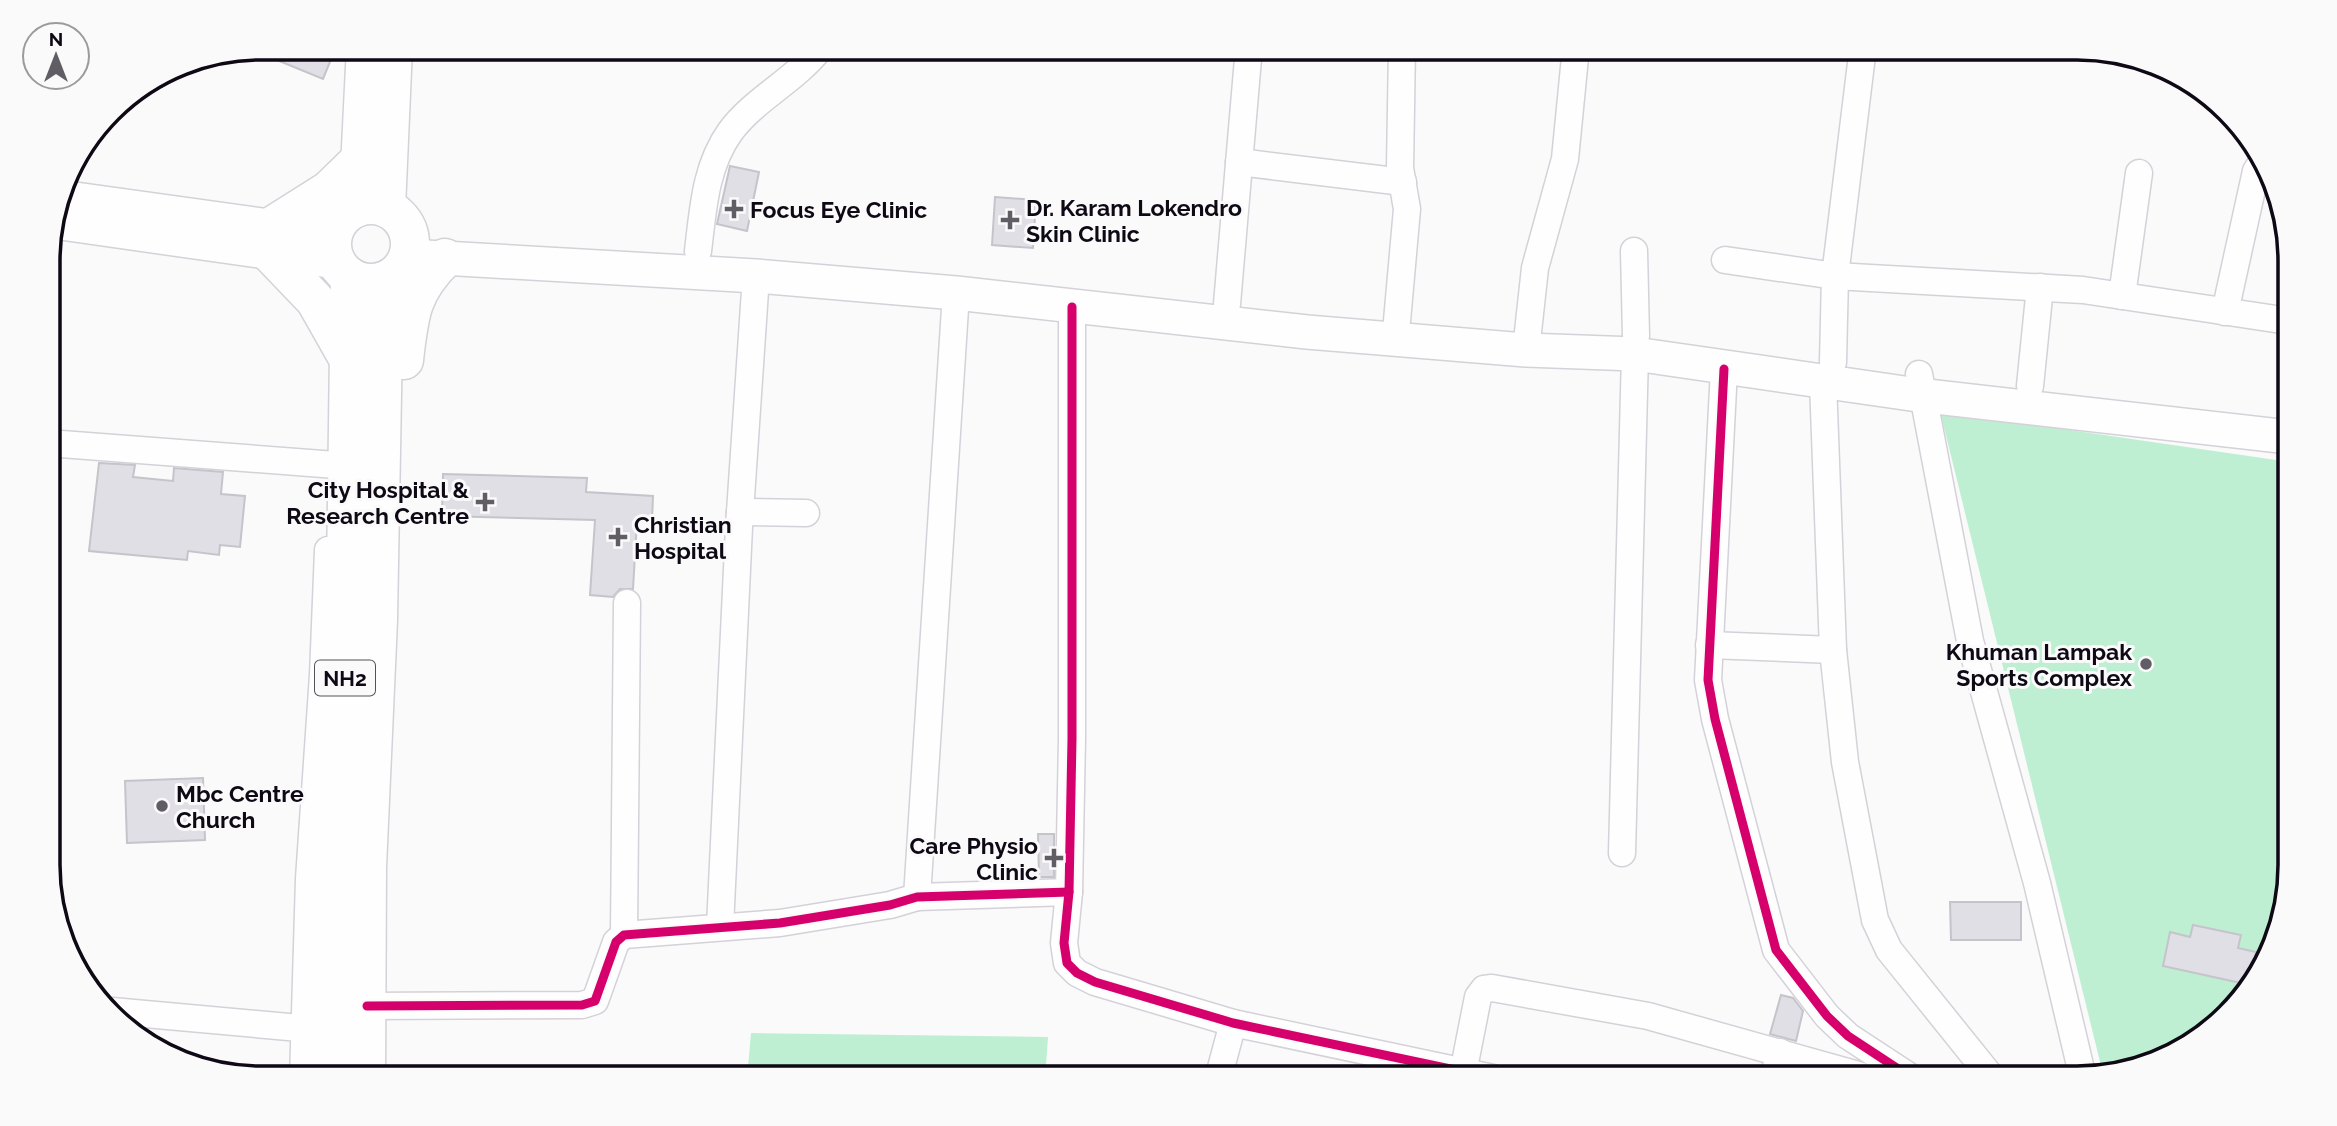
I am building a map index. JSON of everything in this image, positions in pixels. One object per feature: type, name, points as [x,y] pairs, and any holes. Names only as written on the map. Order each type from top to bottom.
[{"type":"highway","name":"NH2","points":[[365,60],[360,160],[379,246],[349,362],[368,867],[366,1066]]},
{"type":"highway","name":"NH2","points":[[330,1066],[320,1030],[354,465],[379,246],[392,60]]},
{"type":"highway","points":[[349,362],[315,300],[271,240],[360,160]]},
{"type":"highway","points":[[354,465],[397,408],[411,308],[425,277],[379,246]]},
{"type":"main road","points":[[70,199],[271,240]]},
{"type":"main road","points":[[63,223],[757,276],[956,293],[1072,307],[1227,304],[1397,321],[1527,340]]},
{"type":"main road","points":[[379,246],[698,251],[957,272],[1307,332],[1636,345],[2278,436]]},
{"type":"main road","points":[[1636,345],[1724,369],[1828,372]]},
{"type":"main road","points":[[1921,385],[2032,370],[2278,413]]},
{"type":"street","points":[[698,251],[710,171],[730,131],[810,60]]},
{"type":"street","points":[[1227,304],[1248,60]]},
{"type":"street","points":[[1397,321],[1407,209],[1400,168],[1402,60]]},
{"type":"street","points":[[1527,340],[1535,268],[1565,159],[1575,60]]},
{"type":"street","points":[[1861,60],[1834,288],[1828,372],[1833,650],[1845,762],[1875,920],[1889,950],[1982,1066]]},
{"type":"street","points":[[1239,162],[1403,182]]},
{"type":"street","points":[[2225,312],[2256,171]]},
{"type":"street","points":[[2122,296],[2139,173]]},
{"type":"street","points":[[1622,853],[1636,345],[1634,251]]},
{"type":"street","points":[[1725,260],[1834,288],[2040,288],[2122,296],[2278,320]]},
{"type":"street","points":[[720,927],[740,512],[757,276]]},
{"type":"street","points":[[2032,370],[2040,288]]},
{"type":"street","points":[[917,897],[956,293]]},
{"type":"street","points":[[1072,307],[1069,892],[1064,943],[1067,962],[1077,973],[1096,982],[1233,1023],[1423,1066]]},
{"type":"street","points":[[1724,369],[1708,680],[1715,719],[1776,950],[1827,1016],[1848,1036],[1894,1066]]},
{"type":"street","points":[[1921,385],[1970,641],[2037,883],[2080,1066]]},
{"type":"street","points":[[60,444],[354,465]]},
{"type":"street","points":[[740,512],[807,513]]},
{"type":"street","points":[[624,935],[627,603]]},
{"type":"street","points":[[1709,645],[1833,650]]},
{"type":"street","points":[[368,1006],[582,1005],[594,1002],[616,942],[624,935],[780,923],[890,905],[917,897],[1069,892]]},
{"type":"street","points":[[1465,1066],[1478,997],[1484,989],[1492,988],[1648,1016],[1828,1066]]},
{"type":"street","points":[[123,1012],[320,1030],[308,1066]]},
{"type":"street","points":[[1221,1066],[1233,1023]]},
{"type":"street","points":[[1776,1066],[1780,1052]]},
{"type":"green space","name":"Khuman Lampak Sports Complex","points":[[1940,411],[2278,460],[2278,865],[2271,917],[2251,966],[2219,1008],[2177,1040],[2128,1060],[2101,1065]]},
{"type":"green space","points":[[751,1033],[1048,1037],[1046,1066],[748,1066]]},
{"type":"building","points":[[277,60],[331,60],[323,79]]},
{"type":"building","points":[[730,166],[759,172],[747,231],[717,224]]},
{"type":"building","points":[[995,197],[1036,200],[1033,248],[992,245]]},
{"type":"building","points":[[99,463],[135,465],[133,477],[173,481],[174,468],[223,472],[221,494],[245,496],[240,547],[220,545],[219,555],[188,551],[187,560],[89,551]]},
{"type":"building","points":[[443,474],[587,478],[586,492],[653,496],[652,522],[637,521],[633,589],[620,589],[613,597],[590,595],[595,520],[442,516]]},
{"type":"building","points":[[203,778],[205,840],[127,843],[125,781]]},
{"type":"building","points":[[1038,834],[1054,834],[1054,877],[1039,877]]},
{"type":"building","points":[[1950,902],[2021,902],[2021,940],[1951,940]]},
{"type":"building","points":[[2193,925],[2241,935],[2238,948],[2256,952],[2255,957],[2240,983],[2163,966],[2170,932],[2190,937]]},
{"type":"building","points":[[1781,995],[1793,998],[1803,1011],[1796,1041],[1770,1034]]},
{"type":"cycle path","points":[[1072,307],[1072,739],[1069,892],[1064,943],[1067,963],[1077,973],[1095,982],[1233,1023],[1436,1066]]},
{"type":"cycle path","points":[[1724,369],[1708,680],[1715,719],[1776,950],[1827,1016],[1848,1036],[1894,1066]]},
{"type":"cycle path","points":[[367,1006],[582,1005],[595,1001],[616,942],[624,935],[780,923],[890,905],[917,897],[1069,892]]},
{"type":"place","name":"Focus Eye Clinic","points":[[734,209]]},
{"type":"place","name":"Dr. Karam Lokendro Skin Clinic","points":[[1010,220]]},
{"type":"place","name":"City Hospital & Research Centre","points":[[485,502]]},
{"type":"place","name":"Christian Hospital","points":[[618,537]]},
{"type":"place","name":"Khuman Lampak Sports Complex","points":[[2146,664]]},
{"type":"place","name":"Mbc Centre Church","points":[[162,806]]},
{"type":"place","name":"Care Physio Clinic","points":[[1054,858]]}]
